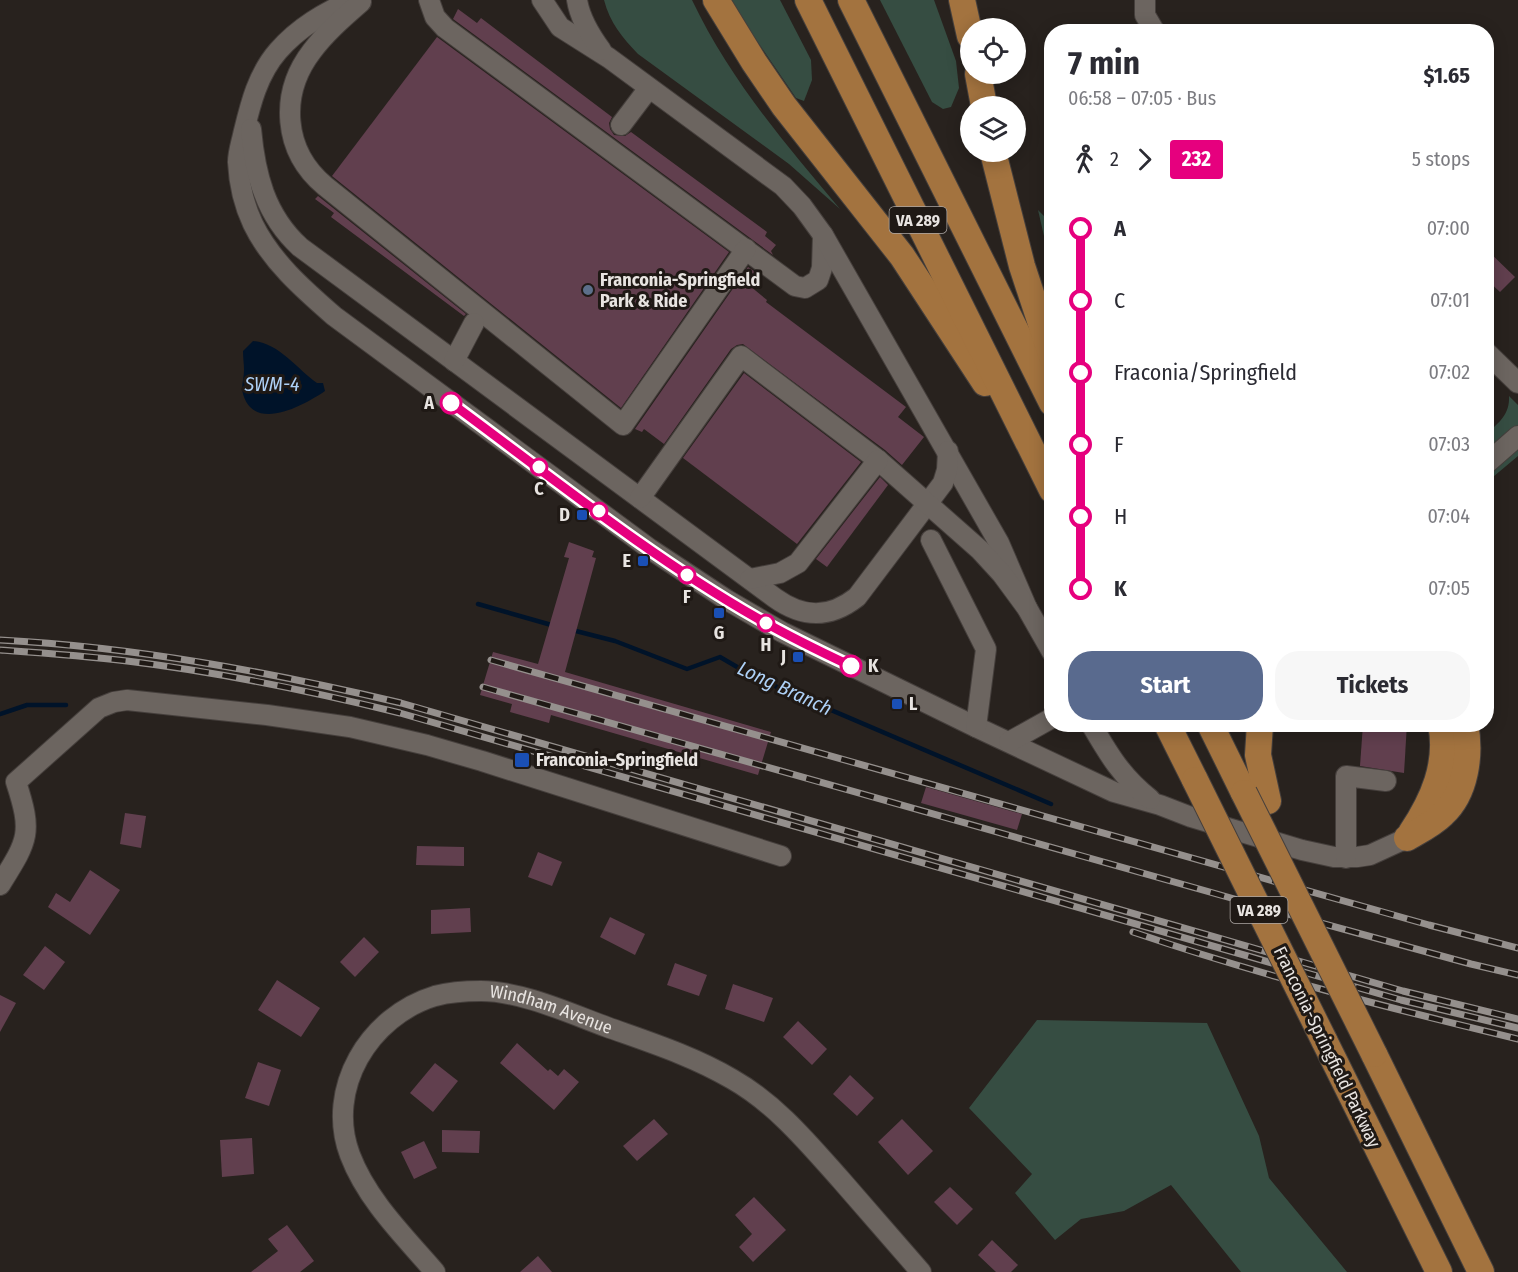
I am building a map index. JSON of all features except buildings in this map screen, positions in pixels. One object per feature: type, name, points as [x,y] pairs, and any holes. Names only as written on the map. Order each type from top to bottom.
[{"type":"main road","points":[[716,0],[784,106],[902,256],[934,303],[973,368],[1028,441]]},
{"type":"main road","name":"VA 289","points":[[808,0],[1044,474]]},
{"type":"main road","name":"VA 289","points":[[851,0],[1044,387]]},
{"type":"main road","points":[[962,0],[966,18]]},
{"type":"main road","points":[[996,162],[1022,266],[1044,333]]},
{"type":"main road","name":"Franconia-Springfield Parkway","points":[[1171,732],[1439,1272]]},
{"type":"main road","points":[[1215,732],[1256,797]]},
{"type":"main road","points":[[1256,797],[1259,732]]},
{"type":"main road","points":[[1407,838],[1426,807],[1439,779],[1444,754],[1442,732]]},
{"type":"main road","points":[[1407,838],[1444,814],[1458,793],[1467,753],[1466,732]]},
{"type":"main road","name":"VA 289","points":[[1256,797],[1287,880],[1481,1272]]},
{"type":"street","points":[[352,0],[313,20],[279,50],[261,78],[249,111],[238,159],[243,197],[260,236],[279,263],[328,310],[641,543],[710,590],[782,632],[976,727],[1107,789],[1302,850],[1346,858],[1370,855],[1407,838]]},
{"type":"street","points":[[363,0],[327,34],[307,58],[293,87],[289,109],[291,131],[302,160],[319,181],[623,425],[746,249]]},
{"type":"street","points":[[429,0],[431,9],[440,23],[789,283],[799,288],[814,284],[820,274],[823,235]]},
{"type":"street","points":[[542,0],[560,27],[609,58],[783,186],[802,206],[823,235],[948,451],[999,543],[1027,608],[1044,638]]},
{"type":"street","points":[[577,0],[580,14],[588,31],[609,58]]},
{"type":"street","points":[[1144,2],[1145,15],[1150,24]]},
{"type":"street","points":[[621,125],[649,88]]},
{"type":"street","points":[[249,111],[253,154],[267,204],[283,229],[309,254],[793,609],[821,613],[841,607],[857,597],[894,550],[946,476],[948,451]]},
{"type":"street","points":[[454,361],[474,323]]},
{"type":"street","points":[[640,498],[741,356],[878,460],[962,534],[993,563],[1027,608]]},
{"type":"street","points":[[1494,360],[1518,383]]},
{"type":"street","points":[[1494,457],[1518,436]]},
{"type":"street","points":[[750,579],[788,570],[808,552],[878,460]]},
{"type":"street","points":[[894,550],[962,534]]},
{"type":"street","points":[[931,540],[986,649],[976,727]]},
{"type":"street","points":[[0,885],[27,835],[26,810],[16,782],[99,708],[114,702],[130,701],[267,715],[351,727],[427,745],[482,760],[780,856]]},
{"type":"street","points":[[1009,742],[1044,722]]},
{"type":"street","points":[[1096,732],[1118,770],[1132,785],[1160,805]]},
{"type":"street","points":[[1346,858],[1346,776],[1386,781]]},
{"type":"street","name":"Windham Avenue","points":[[435,1272],[384,1211],[360,1178],[346,1140],[343,1124],[344,1098],[358,1057],[373,1037],[393,1018],[435,996],[455,992],[482,991],[499,992],[584,1018],[698,1062],[745,1087],[807,1141],[921,1272]]},
{"type":"green space","points":[[604,0],[692,0],[723,56],[759,109],[840,209],[789,164],[638,54],[617,29]]},
{"type":"green space","points":[[729,0],[780,0],[811,60],[812,80],[804,101],[796,98]]},
{"type":"green space","points":[[880,0],[934,0],[956,61],[959,88],[951,107],[943,109],[932,102]]},
{"type":"green space","points":[[1038,210],[1044,216],[1044,236]]},
{"type":"green space","points":[[1509,396],[1518,405],[1518,456],[1494,476],[1494,427],[1506,413]]},
{"type":"green space","points":[[1037,1020],[1207,1023],[1259,1136],[1269,1178],[1347,1272],[1241,1272],[1171,1185],[1124,1211],[1081,1219],[1055,1240],[1015,1193],[1032,1174],[969,1108]]},
{"type":"water","name":"SWM-4","points":[[253,341],[279,351],[317,383],[323,383],[325,391],[282,412],[259,413],[250,407],[242,390],[243,351]]},
{"type":"waterway","name":"Long Branch","points":[[478,604],[555,626]]},
{"type":"waterway","name":"Long Branch","points":[[572,630],[615,641],[687,669],[720,657],[756,678],[1051,804]]},
{"type":"waterway","name":"Long Branch","points":[[0,714],[27,705],[66,705]]},
{"type":"railway","points":[[0,640],[101,648],[202,662],[401,703],[1403,991],[1518,1019]]},
{"type":"railway","points":[[0,650],[161,665],[230,676],[400,713],[1401,1000],[1518,1028]]},
{"type":"railway","points":[[491,660],[1429,925],[1518,948]]},
{"type":"railway","points":[[483,687],[1270,909],[1518,975]]},
{"type":"railway","points":[[1133,932],[1324,990],[1518,1039]]},
{"type":"bus line","name":"232","points":[[451,403],[702,585],[756,618],[851,666]]},
{"type":"place","name":"Franconia-Springfield Park & Ride","points":[[588,290]]},
{"type":"place","name":"A","points":[[451,403]]},
{"type":"place","name":"C","points":[[539,467]]},
{"type":"place","name":"D","points":[[582,515]]},
{"type":"place","name":"E","points":[[643,561]]},
{"type":"place","name":"F","points":[[687,575]]},
{"type":"place","name":"G","points":[[719,613]]},
{"type":"place","name":"H","points":[[766,623]]},
{"type":"place","name":"J","points":[[798,657]]},
{"type":"place","name":"K","points":[[851,666]]},
{"type":"place","name":"L","points":[[897,704]]},
{"type":"place","name":"Franconia–Springfield","points":[[522,760]]}]
